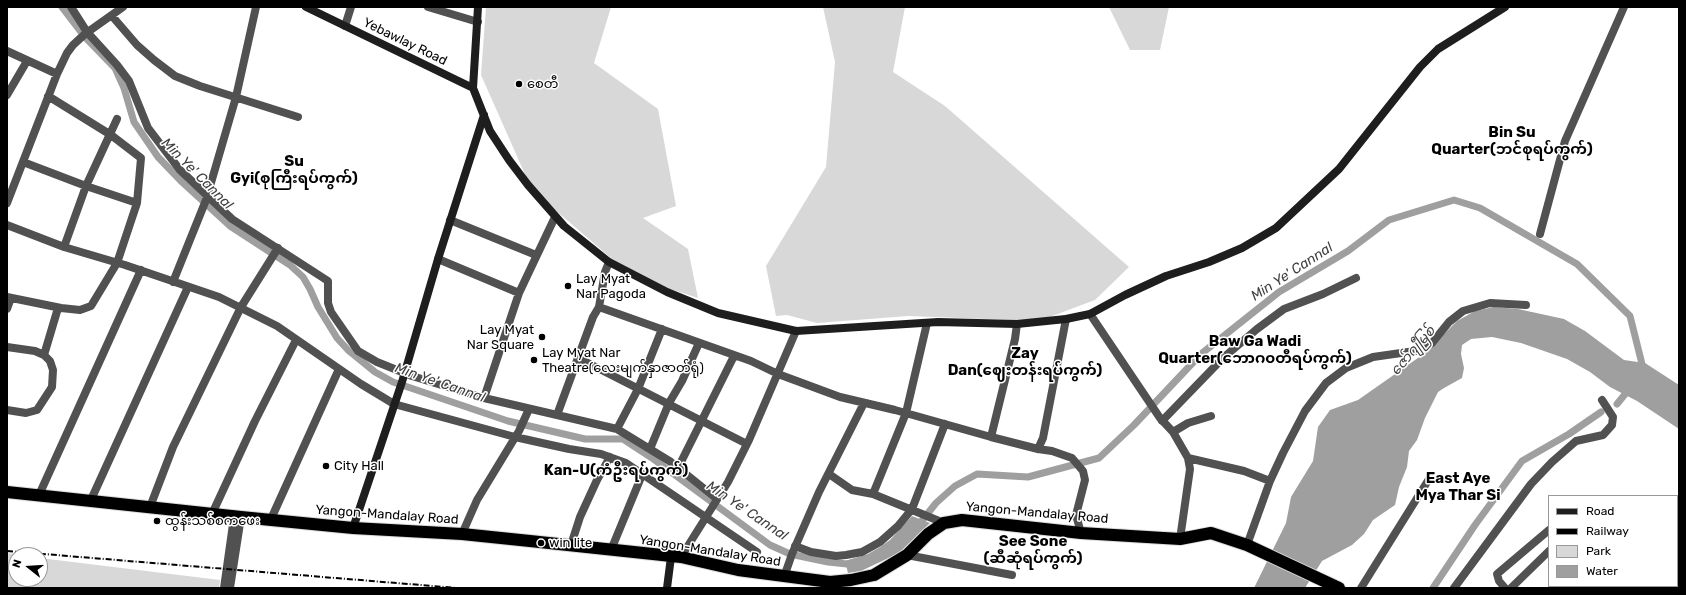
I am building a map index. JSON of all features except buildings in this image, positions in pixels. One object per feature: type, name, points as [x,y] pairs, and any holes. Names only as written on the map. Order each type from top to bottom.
[{"type":"highway","name":"Yangon-Mandalay Road","points":[[7,492],[90,502],[353,528],[462,534],[571,545],[676,557],[738,570],[830,582],[851,580],[874,575],[907,555],[940,521],[962,520],[1081,532],[1180,539],[1211,533],[1268,554],[1339,588]]},
{"type":"main road","name":"Yebawlay Road","points":[[306,7],[473,88]]},
{"type":"main road","points":[[478,7],[473,88],[490,131],[509,160],[528,185],[564,226],[609,262],[667,292],[718,313],[796,331],[927,324],[938,322],[1017,324],[1066,319],[1090,314],[1125,295],[1166,276],[1209,262],[1242,248],[1276,228],[1339,170],[1420,67],[1438,49],[1506,7]]},
{"type":"main road","points":[[353,528],[396,401],[450,220],[484,115]]},
{"type":"main road","points":[[667,588],[676,557]]},
{"type":"street","points":[[71,7],[86,33],[117,65],[129,81],[148,128],[180,170],[207,198],[232,219],[276,251],[328,281],[328,303],[331,312],[358,351],[377,362],[404,373],[484,398],[617,429],[678,468],[716,500]]},
{"type":"street","points":[[7,203],[57,74],[73,45],[86,33],[123,7]]},
{"type":"street","points":[[173,282],[207,198],[236,97],[256,7]]},
{"type":"street","points":[[345,26],[351,7]]},
{"type":"street","points":[[428,7],[478,22]]},
{"type":"street","points":[[1540,234],[1565,141],[1624,7]]},
{"type":"street","points":[[112,16],[137,45],[175,76],[200,86],[298,117]]},
{"type":"street","points":[[7,51],[57,74]]},
{"type":"street","points":[[7,95],[27,60]]},
{"type":"street","points":[[7,309],[9,297],[58,308],[80,310],[91,306],[117,262],[137,203],[141,158],[111,135],[48,96]]},
{"type":"street","points":[[64,247],[86,186],[111,135],[117,119]]},
{"type":"street","points":[[23,162],[86,186],[137,203]]},
{"type":"street","points":[[484,398],[519,293],[555,216]]},
{"type":"street","points":[[450,220],[536,255]]},
{"type":"street","points":[[7,225],[64,247],[141,270],[219,297],[242,307],[277,326],[339,369],[396,401],[569,449],[601,454],[626,463],[642,475],[707,513],[757,552]]},
{"type":"street","points":[[150,507],[173,447],[242,307],[276,251]]},
{"type":"street","points":[[438,259],[519,293]]},
{"type":"street","points":[[557,415],[598,307],[605,272],[609,262]]},
{"type":"street","points":[[39,496],[141,270]]},
{"type":"street","points":[[1161,420],[1223,358],[1257,328],[1284,309],[1323,294],[1356,278]]},
{"type":"street","points":[[90,502],[188,287]]},
{"type":"street","points":[[1247,545],[1270,481],[1305,411],[1326,383],[1346,368],[1373,357],[1422,350],[1432,343],[1448,322],[1463,311],[1490,303],[1526,305]]},
{"type":"street","points":[[598,307],[751,362],[778,374],[840,397],[906,413],[1038,449],[1052,451],[1072,458],[1082,470],[1086,480],[1076,515],[1081,532]]},
{"type":"street","points":[[44,354],[58,308]]},
{"type":"street","points":[[1090,314],[1161,420],[1173,432],[1188,458],[1190,469],[1180,539]]},
{"type":"street","points":[[1038,449],[1044,430],[1066,319]]},
{"type":"street","points":[[873,494],[906,413],[927,324]]},
{"type":"street","points":[[991,437],[1015,339],[1017,324]]},
{"type":"street","points":[[617,429],[638,389],[662,329]]},
{"type":"street","points":[[676,557],[728,482],[778,374],[796,331]]},
{"type":"street","points":[[212,514],[255,421],[296,340]]},
{"type":"street","points":[[650,449],[669,403],[682,381],[699,343]]},
{"type":"street","points":[[7,347],[35,351],[44,354],[50,361],[52,387],[37,410],[26,413],[7,410]]},
{"type":"street","points":[[678,468],[734,356]]},
{"type":"street","points":[[578,358],[669,403],[746,444]]},
{"type":"street","points":[[271,519],[339,369]]},
{"type":"street","points":[[1454,588],[1532,484],[1552,462],[1576,441],[1603,435],[1612,425],[1613,417],[1602,400]]},
{"type":"street","points":[[784,577],[793,550],[819,492],[864,403]]},
{"type":"street","points":[[462,534],[477,500],[517,434],[529,409]]},
{"type":"street","points":[[1173,432],[1188,423],[1211,416]]},
{"type":"street","points":[[793,550],[836,556],[862,552],[880,542],[913,510],[945,424]]},
{"type":"street","points":[[571,545],[580,517],[597,480],[610,457]]},
{"type":"street","points":[[1188,458],[1244,471],[1270,481]]},
{"type":"street","points":[[829,474],[852,490],[873,494],[940,521]]},
{"type":"street","points":[[611,550],[642,475]]},
{"type":"street","points":[[1361,588],[1429,479]]},
{"type":"street","points":[[224,588],[237,517]]},
{"type":"street","points":[[230,588],[237,517]]},
{"type":"street","points":[[1505,588],[1499,581],[1497,574],[1548,531]]},
{"type":"street","points":[[1511,588],[1548,552]]},
{"type":"street","points":[[907,555],[1012,575]]},
{"type":"green space","points":[[486,7],[611,7],[594,63],[658,109],[676,206],[643,218],[688,249],[698,298],[633,277],[532,190],[481,75]]},
{"type":"green space","points":[[823,7],[905,7],[893,72],[945,106],[1129,267],[1095,300],[1039,321],[908,316],[817,323],[787,315],[776,316],[766,266],[826,167],[835,62]]},
{"type":"green space","points":[[1109,7],[1169,7],[1160,50],[1130,50]]},
{"type":"green space","points":[[7,553],[8,587],[48,587],[48,559],[220,580],[219,588],[7,588]]},
{"type":"water","points":[[1494,307],[1518,309],[1564,319],[1585,331],[1624,360],[1645,363],[1679,385],[1679,429],[1637,401],[1610,387],[1590,372],[1567,359],[1521,343],[1492,337],[1471,339],[1462,345],[1461,354],[1464,368],[1462,378],[1438,392],[1425,418],[1417,440],[1409,451],[1407,467],[1399,487],[1395,505],[1373,520],[1364,534],[1352,545],[1322,561],[1305,588],[1254,588],[1286,523],[1291,497],[1313,461],[1318,427],[1330,410],[1358,400],[1425,353],[1457,321],[1475,311]]},
{"type":"water","points":[[912,516],[930,523],[899,553],[861,571],[848,573],[845,561],[868,554],[880,547],[890,540]]},
{"type":"waterway","name":"Min Ye' Cannal","points":[[62,7],[85,37],[115,68],[124,88],[134,122],[158,157],[182,182],[230,226],[290,265],[303,277],[318,307],[337,338],[348,350],[375,372],[393,382],[508,421],[585,439],[623,439],[652,458],[770,545],[790,554],[828,562],[847,564],[854,562]]},
{"type":"waterway","name":"Min Ye' Cannal","points":[[917,527],[936,503],[955,486],[977,474],[1028,477],[1099,458],[1134,425],[1201,354],[1279,292],[1348,251],[1389,220],[1454,200],[1480,208],[1577,264],[1630,316],[1644,372]]},
{"type":"waterway","points":[[1617,404],[1626,393],[1628,387]]},
{"type":"waterway","points":[[1433,588],[1475,525],[1522,461],[1569,434],[1601,412]]},
{"type":"railway","points":[[7,551],[457,588]]},
{"type":"place","name":"စေတီ","points":[[519,84]]},
{"type":"place","name":"Lay Myat Nar Pagoda","points":[[568,286]]},
{"type":"place","name":"Lay Myat Nar Square","points":[[542,337]]},
{"type":"place","name":"Lay Myat Nar Theatre(လေးမျက်နှာဇာတ်ရုံ)","points":[[534,360]]},
{"type":"place","name":"City Hall","points":[[326,466]]},
{"type":"place","name":"ထွန်းသစ်စကဖေး","points":[[157,521]]},
{"type":"place","name":"win lite","points":[[541,543]]},
{"type":"district","name":"Bin Su Quarter(ဘင်စုရပ်ကွက်)","points":[[1512,142]]},
{"type":"district","name":"Su Gyi(စုကြီးရပ်ကွက်)","points":[[294,170]]},
{"type":"district","name":"Baw Ga Wadi Quarter(ဘောဂ၀တီရပ်ကွက်)","points":[[1255,350]]},
{"type":"district","name":"Zay Dan(ဈေးတန်းရပ်ကွက်)","points":[[1025,362]]},
{"type":"district","name":"Kan-U(ကံဦးရပ်ကွက်)","points":[[616,471]]},
{"type":"district","name":"East Aye Mya Thar Si","points":[[1458,488]]},
{"type":"district","name":"See Sone (ဆီဆုံရပ်ကွက်)","points":[[1033,550]]},
{"type":"water label","name":"ဇော်ဂျီမြစ်","points":[[1413,351]]}]
